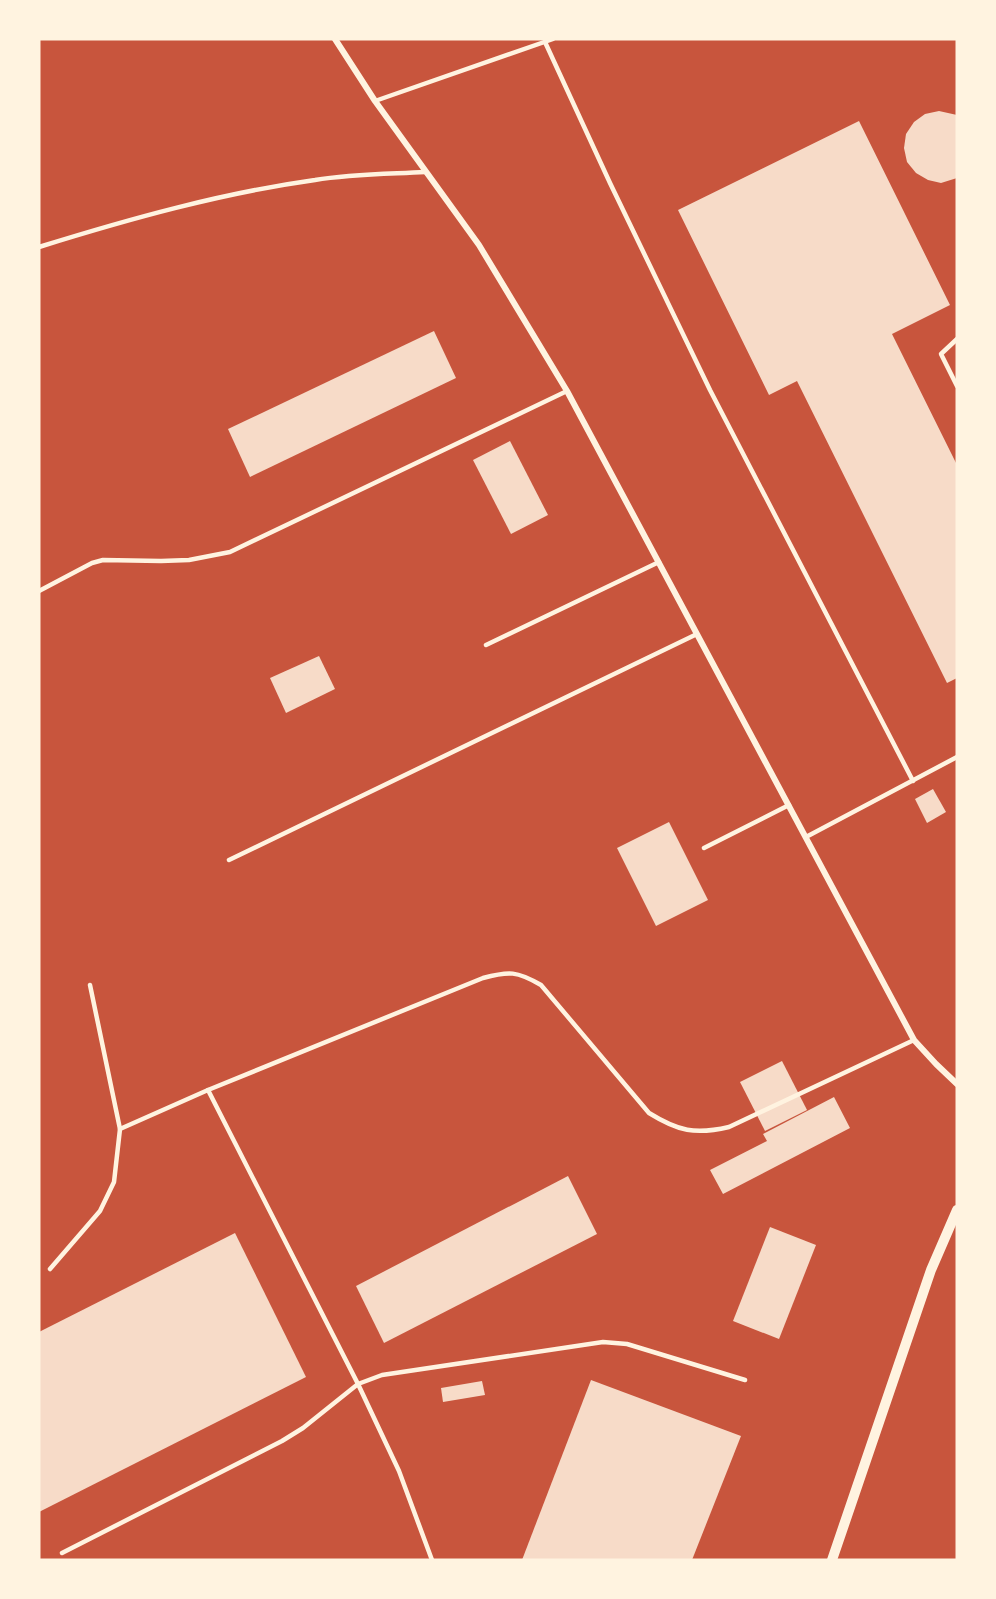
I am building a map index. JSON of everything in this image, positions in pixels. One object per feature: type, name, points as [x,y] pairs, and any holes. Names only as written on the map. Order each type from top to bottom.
[{"type":"street","points":[[335,39],[375,101],[479,245],[567,391],[914,1040],[957,1083]]},
{"type":"street","points":[[832,1560],[931,1270],[957,1210]]},
{"type":"lane","points":[[375,101],[553,39]]},
{"type":"lane","points":[[545,42],[710,390],[913,781]]},
{"type":"lane","points":[[39,247],[257,189],[318,179],[425,172]]},
{"type":"lane","points":[[957,339],[941,354],[957,386]]},
{"type":"lane","points":[[39,591],[92,563],[103,560],[189,560],[230,552],[567,391]]},
{"type":"lane","points":[[486,645],[659,562]]},
{"type":"lane","points":[[229,860],[697,634]]},
{"type":"lane","points":[[806,837],[957,757]]},
{"type":"lane","points":[[704,848],[789,805]]},
{"type":"lane","points":[[120,1129],[208,1090],[483,978],[503,973],[524,975],[541,985],[649,1113],[664,1123],[688,1132],[709,1132],[729,1127],[914,1040]]},
{"type":"lane","points":[[50,1269],[100,1211],[114,1182],[120,1129],[90,985]]},
{"type":"lane","points":[[208,1090],[358,1384],[399,1471],[432,1560]]},
{"type":"lane","points":[[62,1553],[282,1441],[303,1428],[358,1384],[382,1375],[603,1342],[627,1344],[745,1380]]},
{"type":"building","points":[[939,111],[957,115],[957,178],[941,183],[928,180],[916,173],[907,162],[904,148],[906,134],[914,122],[925,114]]},
{"type":"building","points":[[859,121],[950,305],[892,334],[957,465],[957,678],[947,683],[797,381],[769,395],[678,210]]},
{"type":"building","points":[[434,331],[456,378],[250,477],[228,429]]},
{"type":"building","points":[[510,441],[548,515],[511,534],[473,460]]},
{"type":"building","points":[[319,656],[335,689],[286,713],[270,678]]},
{"type":"building","points":[[933,789],[946,812],[927,823],[915,799]]},
{"type":"building","points":[[669,822],[708,900],[656,926],[617,848]]},
{"type":"building","points":[[782,1061],[807,1110],[765,1131],[740,1082]]},
{"type":"building","points":[[834,1097],[850,1128],[723,1194],[710,1170],[767,1141],[763,1134]]},
{"type":"building","points":[[568,1176],[597,1234],[384,1343],[356,1286]]},
{"type":"building","points":[[770,1227],[816,1245],[779,1339],[733,1321]]},
{"type":"building","points":[[235,1233],[306,1377],[39,1512],[39,1332]]},
{"type":"building","points":[[591,1380],[741,1436],[692,1560],[522,1560]]},
{"type":"building","points":[[482,1381],[485,1395],[443,1402],[441,1388]]}]
